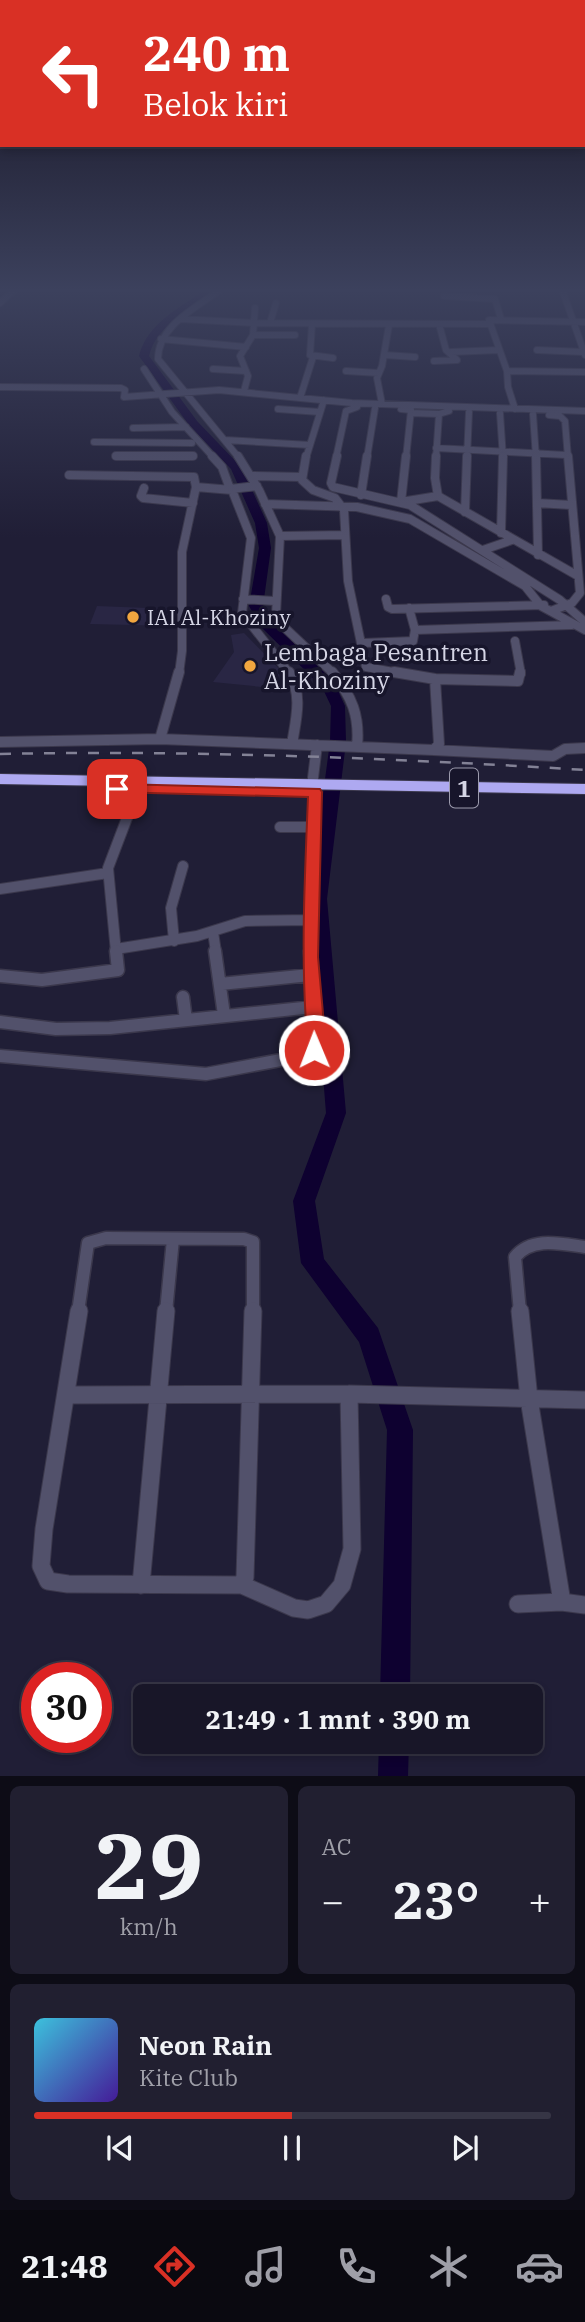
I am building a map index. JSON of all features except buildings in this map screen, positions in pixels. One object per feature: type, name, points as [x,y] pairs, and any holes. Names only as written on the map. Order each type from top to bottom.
[{"type":"highway","name":"1","points":[[0,779],[54,785]]},
{"type":"highway","name":"1","points":[[82,785],[138,789],[315,789]]},
{"type":"highway","name":"1","points":[[0,787],[82,785],[585,796]]},
{"type":"highway","name":"1","points":[[344,790],[585,789]]},
{"type":"street","points":[[146,372],[222,467],[233,488],[251,538],[245,600],[241,608],[244,618],[289,667],[298,683],[298,707],[292,744]]},
{"type":"street","points":[[167,372],[210,428],[225,440],[265,505],[280,536],[280,578],[272,601],[279,621],[328,667],[353,699],[359,729],[357,747]]},
{"type":"street","points":[[244,391],[248,376],[246,372]]},
{"type":"street","points":[[300,398],[308,372]]},
{"type":"street","points":[[361,372],[379,373],[379,406],[361,495]]},
{"type":"street","points":[[507,372],[508,387],[515,409]]},
{"type":"street","points":[[0,387],[121,388],[125,390],[124,397],[180,391],[244,391],[439,414],[445,411],[556,415],[564,419],[579,596],[551,611]]},
{"type":"street","points":[[302,479],[324,400]]},
{"type":"street","points":[[379,406],[347,409],[331,483],[335,488],[401,502],[418,510],[563,603],[585,622]]},
{"type":"street","points":[[278,409],[320,412]]},
{"type":"street","points":[[411,409],[585,411]]},
{"type":"street","points":[[401,502],[411,409]]},
{"type":"street","points":[[465,512],[469,412]]},
{"type":"street","points":[[500,413],[503,451],[501,533]]},
{"type":"street","points":[[439,414],[435,488],[438,496],[578,576]]},
{"type":"street","points":[[533,414],[538,555]]},
{"type":"street","points":[[133,428],[190,430]]},
{"type":"street","points":[[160,739],[178,680],[183,651],[182,563],[196,487],[190,430]]},
{"type":"street","points":[[225,440],[310,445]]},
{"type":"street","points":[[94,442],[192,443]]},
{"type":"street","points":[[436,448],[566,455]]},
{"type":"street","points":[[116,456],[210,453]]},
{"type":"street","points":[[69,475],[194,477]]},
{"type":"street","points":[[196,487],[233,488],[253,482],[302,479],[313,490],[335,499],[344,510],[348,581],[363,643],[364,664],[368,669],[435,679],[518,681],[521,676],[515,641]]},
{"type":"street","points":[[144,488],[141,496],[143,498],[193,503]]},
{"type":"street","points":[[401,502],[438,496]]},
{"type":"street","points":[[537,503],[571,505]]},
{"type":"street","points":[[265,505],[339,506],[390,513],[418,522],[525,586],[541,606],[585,630]]},
{"type":"street","points":[[280,536],[345,535]]},
{"type":"street","points":[[483,551],[512,540]]},
{"type":"street","points":[[386,599],[390,608],[541,606],[563,603]]},
{"type":"street","points":[[245,600],[272,601]]},
{"type":"street","points":[[363,643],[410,642],[415,639],[409,608]]},
{"type":"street","points":[[415,630],[572,625]]},
{"type":"street","points":[[430,750],[438,749],[439,744],[435,679]]},
{"type":"street","points":[[0,742],[160,739],[553,756],[565,749],[585,748]]},
{"type":"street","points":[[0,1056],[180,1073],[219,1072],[310,1053],[316,1044],[310,975],[310,920],[317,745]]},
{"type":"street","points":[[0,976],[41,980],[114,972],[118,968],[108,873],[111,858],[138,789]]},
{"type":"street","points":[[280,827],[315,827]]},
{"type":"street","points":[[174,941],[171,908],[183,866]]},
{"type":"street","points":[[0,890],[108,873]]},
{"type":"street","points":[[116,949],[174,941],[245,921],[310,920]]},
{"type":"street","points":[[213,932],[224,1015]]},
{"type":"street","points":[[220,984],[310,975]]},
{"type":"street","points":[[183,997],[187,1020]]},
{"type":"street","points":[[0,1022],[74,1030],[128,1028],[313,1007]]},
{"type":"street","points":[[242,1585],[245,1577],[256,1256],[253,1242],[244,1238],[106,1238],[88,1243],[67,1395],[44,1529],[43,1574],[53,1584],[242,1585],[282,1604],[303,1610],[321,1607],[338,1592],[351,1563],[353,1537],[349,1394]]},
{"type":"street","points":[[141,1585],[173,1239]]},
{"type":"street","points":[[562,1602],[529,1399],[515,1257],[519,1249],[529,1244],[585,1247]]},
{"type":"street","points":[[67,1395],[349,1394],[585,1400]]},
{"type":"street","points":[[518,1604],[562,1602],[585,1605]]},
{"type":"shaded area","name":"IAI Al-Khoziny","points":[[97,606],[173,609],[174,626],[90,624]]},
{"type":"shaded area","name":"Lembaga Pesantren Al-Khoziny","points":[[244,633],[290,680],[292,690],[213,682],[234,652],[231,635]]},
{"type":"waterway","points":[[156,372],[193,423],[236,468],[261,523],[265,548],[256,606],[266,624],[329,685],[338,706],[338,742],[318,899],[336,1113],[304,1201],[313,1263],[369,1336],[400,1430],[395,1684]]},
{"type":"waterway","points":[[393,1776],[394,1754]]},
{"type":"railway","points":[[0,754],[292,756],[585,770]]},
{"type":"place","name":"IAI Al-Khoziny","points":[[133,617]]},
{"type":"place","name":"Lembaga Pesantren Al-Khoziny","points":[[250,666]]},
{"type":"route","points":[[117,789],[315,792],[310,920],[316,1036],[314,1050]]}]
